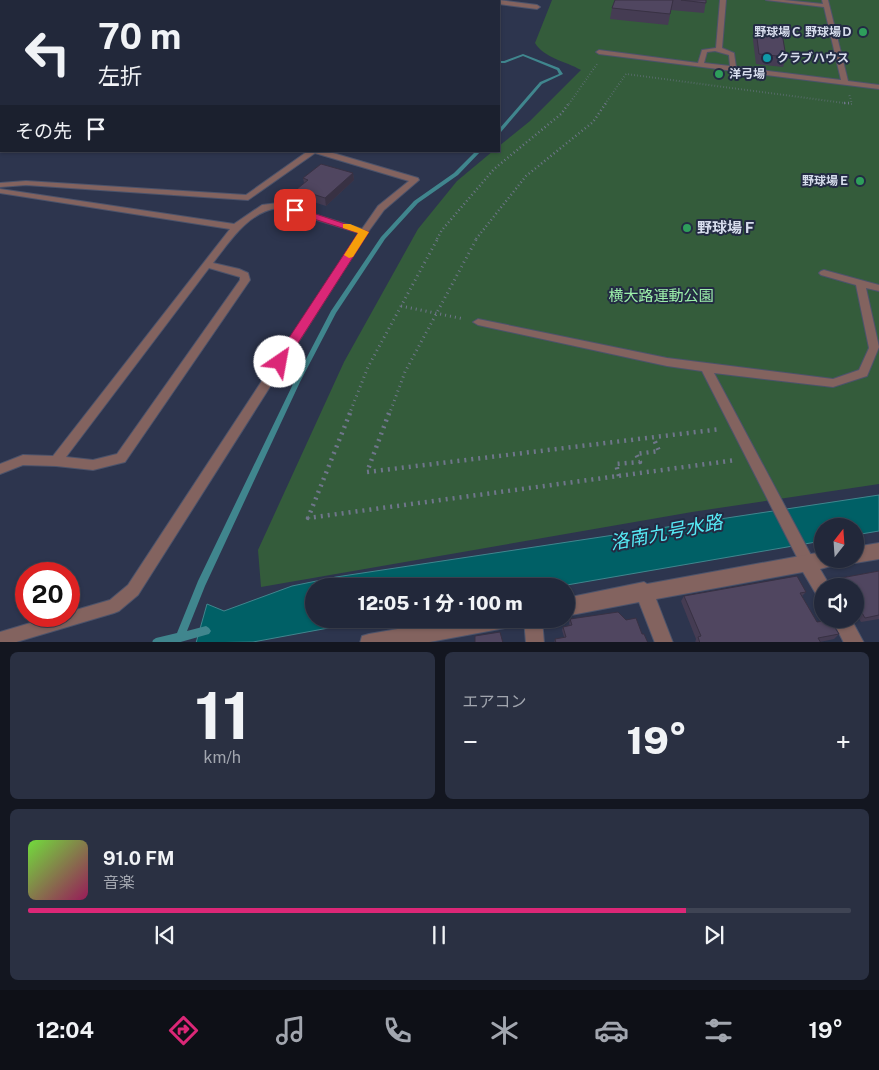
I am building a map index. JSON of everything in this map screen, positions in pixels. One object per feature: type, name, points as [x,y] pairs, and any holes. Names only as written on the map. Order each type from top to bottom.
[{"type":"street","points":[[500,2],[537,7]]},
{"type":"street","points":[[864,554],[879,551]]},
{"type":"street","points":[[575,605],[814,561]]},
{"type":"street","points":[[807,562],[816,578]]},
{"type":"street","points":[[644,591],[664,642]]},
{"type":"street","points":[[369,642],[400,640],[460,628]]},
{"type":"street","points":[[534,628],[535,642]]},
{"type":"street","points":[[846,628],[855,642]]},
{"type":"lane","points":[[719,50],[723,0]]},
{"type":"lane","points":[[768,0],[826,3],[845,83]]},
{"type":"lane","points":[[701,64],[704,51],[719,50],[732,54],[733,68]]},
{"type":"lane","points":[[599,52],[879,87]]},
{"type":"lane","points":[[0,185],[26,183],[248,198],[312,152]]},
{"type":"lane","points":[[0,639],[114,606],[133,590],[364,232],[381,208],[415,180],[320,152]]},
{"type":"lane","points":[[0,191],[236,227]]},
{"type":"lane","points":[[56,461],[236,227],[265,207],[278,205],[364,232]]},
{"type":"lane","points":[[0,469],[23,460],[93,465],[121,458],[245,280],[245,275],[236,271],[207,265]]},
{"type":"lane","points":[[824,273],[879,288]]},
{"type":"lane","points":[[478,322],[667,362],[833,383],[863,373],[874,348],[861,284]]},
{"type":"lane","points":[[706,368],[807,562]]},
{"type":"path","points":[[599,52],[596,68],[561,114],[494,169],[442,230],[368,367],[308,518],[752,458]]},
{"type":"path","points":[[736,427],[367,472],[405,372],[477,238],[526,176],[593,122],[626,74],[852,104],[845,83]]},
{"type":"path","points":[[401,306],[478,322]]},
{"type":"path","points":[[619,476],[616,464],[640,462],[636,454],[659,451],[653,437]]},
{"type":"green space","name":"横大路運動公園","points":[[552,0],[879,0],[879,484],[692,512],[261,587],[258,550],[344,362],[418,229],[457,181],[492,152],[500,152],[500,145],[530,121],[581,70],[549,56],[535,43]]},
{"type":"water","points":[[879,495],[879,531],[864,534],[864,518],[814,518],[814,542],[575,584],[575,578],[331,578]]},
{"type":"water","points":[[305,583],[305,628],[328,628],[253,642],[196,642],[207,604],[224,611],[292,586]]},
{"type":"building","points":[[615,0],[673,0],[670,14],[612,8]]},
{"type":"building","points":[[681,0],[706,0],[706,3]]},
{"type":"building","points":[[756,30],[782,33],[786,57],[759,54]]},
{"type":"building","points":[[321,164],[353,173],[325,198],[297,189],[308,180],[303,178]]},
{"type":"building","points":[[879,571],[879,615],[865,618],[864,616],[864,578],[841,578]]},
{"type":"building","points":[[797,576],[806,592],[800,593],[814,617],[814,628],[835,628],[839,634],[818,638],[820,642],[700,642],[698,637],[701,636],[684,596]]},
{"type":"building","points":[[618,612],[626,620],[636,618],[642,634],[644,634],[648,642],[556,642],[555,639],[566,637],[563,628],[575,628],[575,618]]},
{"type":"building","points":[[500,632],[503,642],[475,642],[475,636]]},
{"type":"waterway","points":[[500,62],[523,55],[558,69],[561,74],[541,83],[500,130]]},
{"type":"waterway","points":[[181,635],[201,584],[297,382],[333,312],[383,238],[416,202],[456,174],[478,152]]},
{"type":"waterway","name":"洛南九号水路","points":[[160,642],[206,631]]},
{"type":"slow traffic","points":[[346,226],[364,232],[349,255]]},
{"type":"place","name":"野球場Ｃ 野球場Ｄ","points":[[863,32]]},
{"type":"place","name":"クラブハウス","points":[[767,58]]},
{"type":"place","name":"洋弓場","points":[[719,74]]},
{"type":"place","name":"野球場Ｅ","points":[[860,181]]},
{"type":"place","name":"野球場Ｆ","points":[[687,228]]},
{"type":"route","points":[[280,362],[364,232],[295,210]]}]
